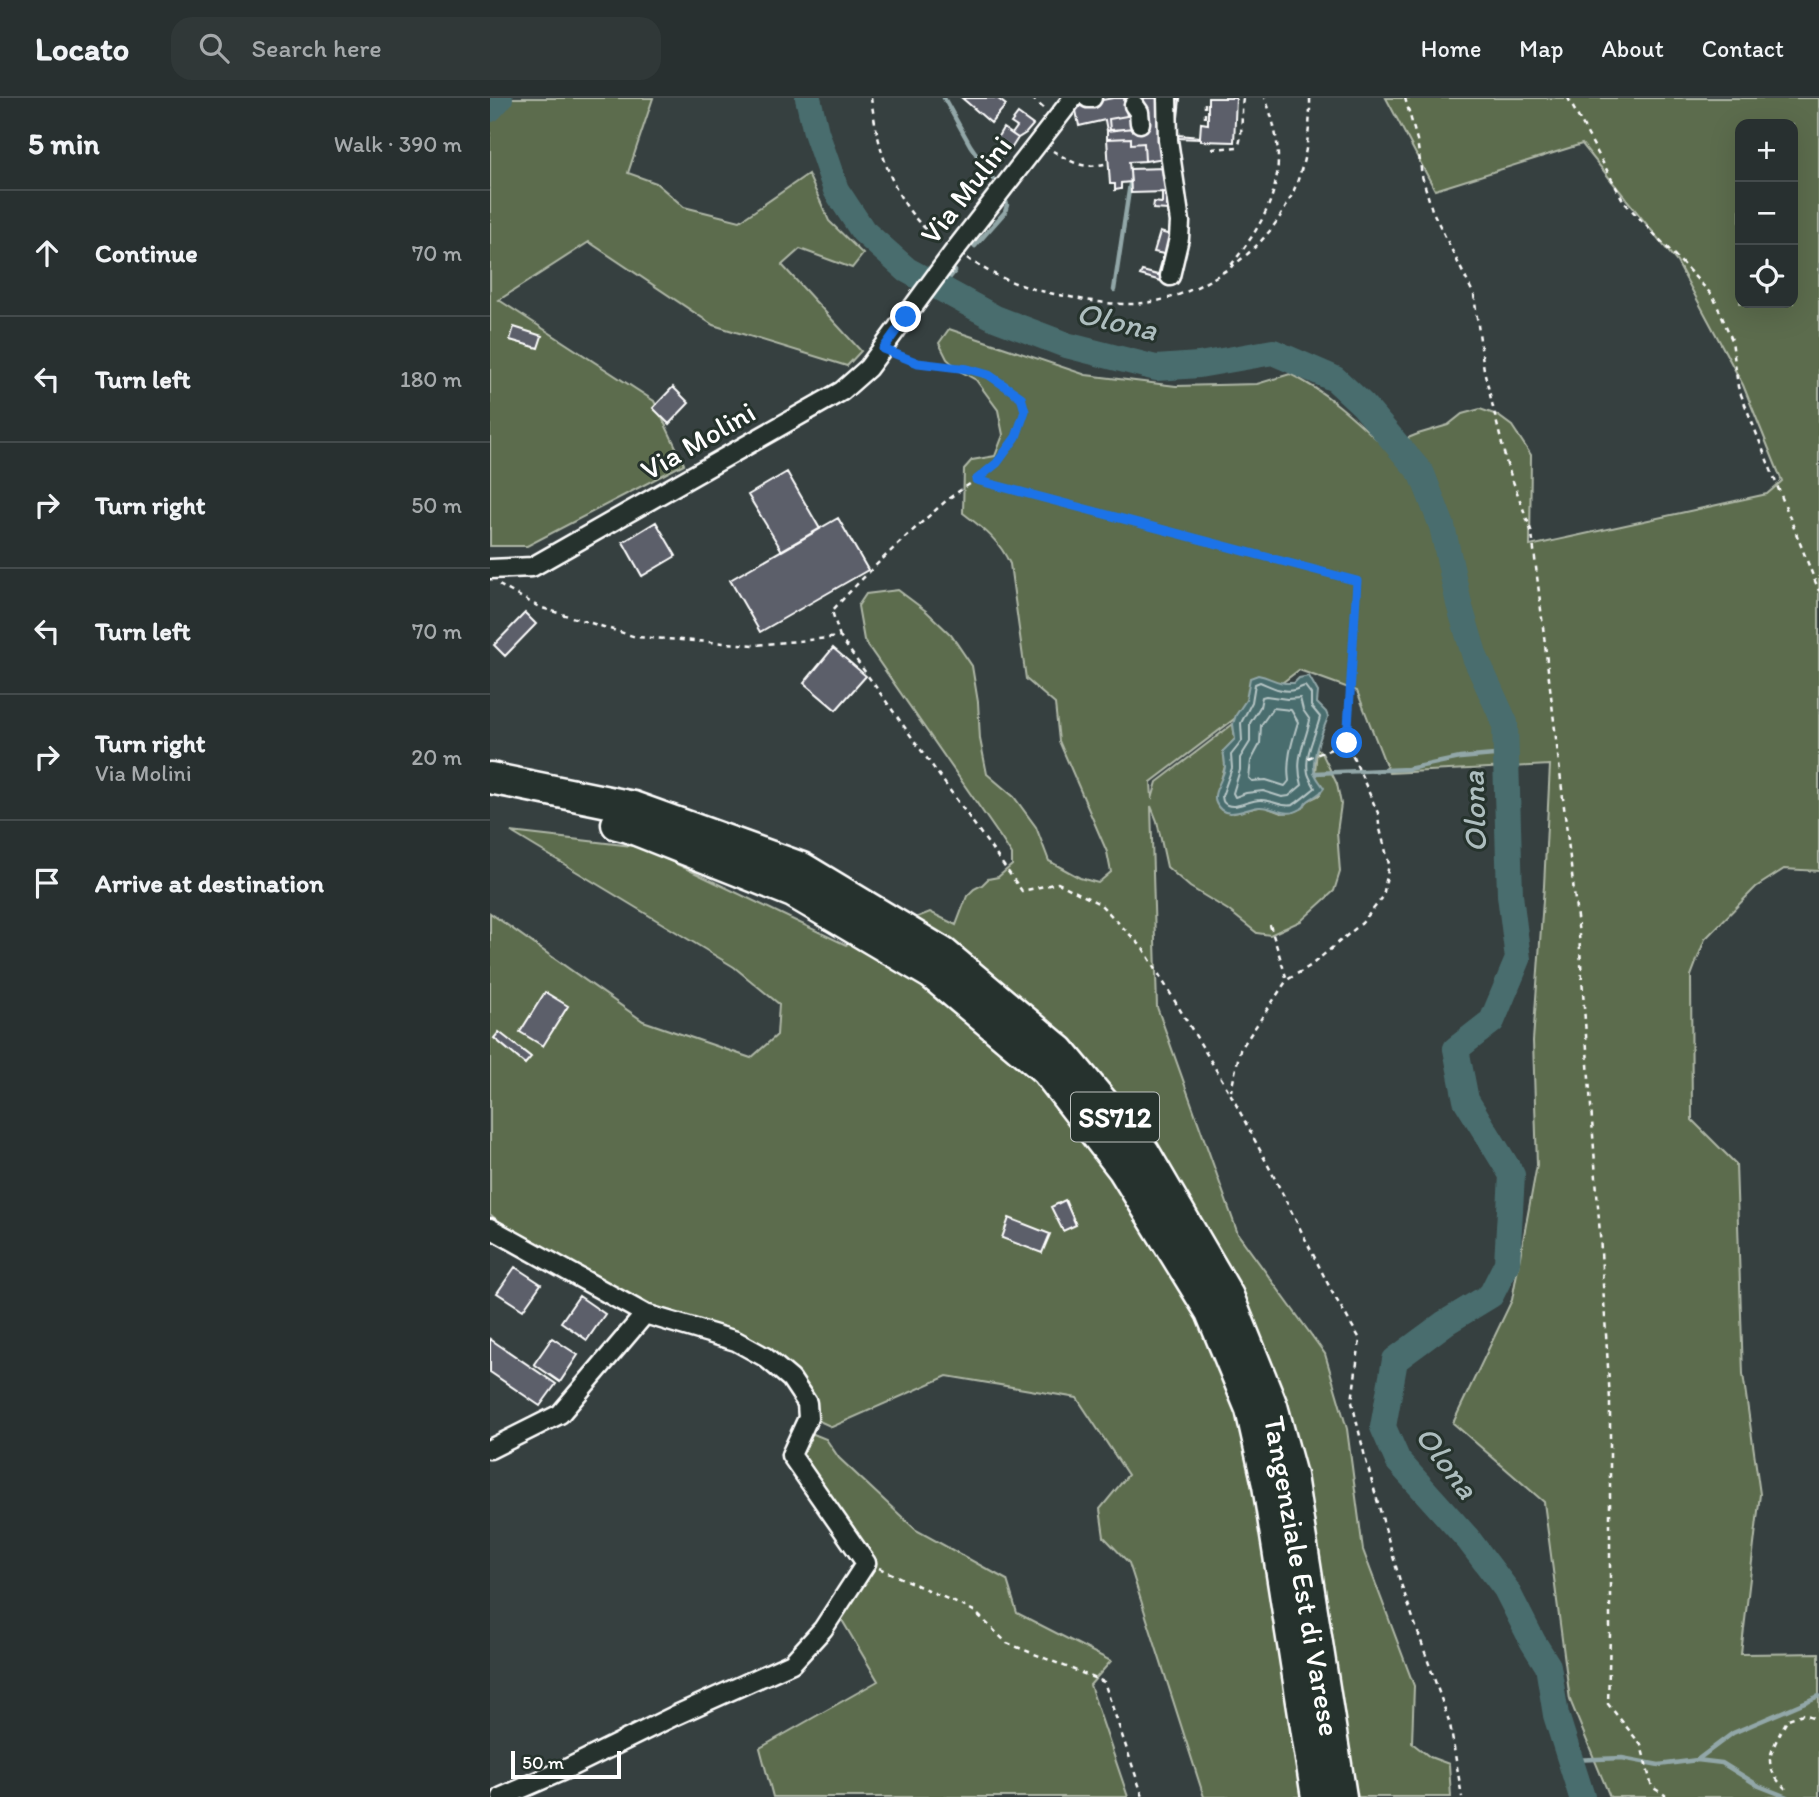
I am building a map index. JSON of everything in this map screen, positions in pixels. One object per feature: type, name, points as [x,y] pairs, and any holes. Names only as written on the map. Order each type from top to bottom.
[{"type":"highway","name":"Tangenziale Est di Varese","points":[[490,778],[633,807],[802,868],[943,953],[1060,1051],[1077,1071],[1144,1152],[1228,1296],[1272,1406],[1291,1476],[1341,1797]]},
{"type":"highway","name":"Tangenziale Est di Varese","points":[[490,798],[629,827],[793,892],[932,974],[1046,1070],[1123,1169],[1211,1312],[1251,1409],[1268,1485],[1317,1797]]},
{"type":"street","name":"Via Mulini","points":[[906,317],[1073,98]]},
{"type":"street","points":[[1167,98],[1168,141],[1180,222],[1170,276]]},
{"type":"street","points":[[1134,105],[1139,112],[1140,123]]},
{"type":"street","name":"Via Molini","points":[[490,569],[532,568],[842,391],[868,368],[906,317]]},
{"type":"street","points":[[490,1228],[645,1314],[736,1341],[765,1357],[791,1379],[807,1403],[808,1418],[791,1455],[866,1563],[823,1629],[792,1663],[502,1797]]},
{"type":"street","points":[[490,1450],[560,1414],[645,1314]]},
{"type":"path","points":[[871,98],[889,174],[902,200],[915,219],[955,250]]},
{"type":"path","points":[[1205,98],[1205,118]]},
{"type":"path","points":[[1212,149],[1238,147],[1241,143],[1243,98]]},
{"type":"path","points":[[1228,268],[1260,223],[1275,190],[1278,145],[1274,121],[1265,98]]},
{"type":"path","points":[[1405,98],[1432,210],[1474,295],[1484,370],[1507,465],[1532,533],[1579,936],[1600,1235],[1610,1401],[1608,1703],[1641,1745],[1652,1787],[1665,1797]]},
{"type":"path","points":[[1568,98],[1624,202],[1713,296],[1732,340],[1738,387],[1819,591]]},
{"type":"path","points":[[1038,143],[1083,167],[1109,163]]},
{"type":"path","points":[[840,637],[832,611],[886,555],[950,498],[997,463],[1016,437],[1025,411],[1021,397],[989,375],[968,369],[918,363],[883,349]]},
{"type":"path","points":[[976,480],[1357,581],[1347,743],[1378,813],[1390,864],[1383,897],[1362,923],[1310,966],[1287,980],[1240,1050],[1230,1093]]},
{"type":"path","points":[[1308,758],[1347,743]]},
{"type":"path","points":[[1270,925],[1287,980]]},
{"type":"path","points":[[866,1563],[974,1611],[1007,1643],[1104,1682],[1143,1797]]},
{"type":"path","points":[[1786,1789],[1777,1781],[1770,1760],[1779,1735],[1788,1719],[1803,1714],[1819,1719]]},
{"type":"green space","points":[[490,98],[653,98],[628,173],[656,183],[684,207],[740,221],[808,174],[829,221],[863,254],[852,268],[800,249],[782,265],[861,351],[847,366],[713,325],[589,242],[499,300],[654,401],[684,464],[527,546],[490,546]]},
{"type":"green space","points":[[1386,98],[1819,98],[1819,871],[1784,869],[1756,887],[1705,939],[1691,976],[1692,1120],[1736,1164],[1743,1374],[1760,1494],[1741,1654],[1819,1653],[1819,1797],[1610,1797],[1570,1700],[1544,1502],[1453,1423],[1512,1300],[1537,1165],[1533,1041],[1550,765],[1389,773],[1357,691],[1299,670],[1151,782],[1152,799],[1157,782],[1233,724],[1235,739],[1224,751],[1225,766],[1221,780],[1234,813],[1263,806],[1281,813],[1293,812],[1320,795],[1315,773],[1317,748],[1337,784],[1341,804],[1337,832],[1340,872],[1334,891],[1301,921],[1270,935],[1257,933],[1228,910],[1190,887],[1167,867],[1151,806],[1157,1007],[1238,1234],[1325,1354],[1347,1429],[1363,1550],[1414,1686],[1412,1743],[1430,1757],[1449,1764],[1451,1797],[1204,1797],[1129,1563],[1104,1537],[1100,1509],[1128,1475],[1077,1398],[947,1376],[832,1427],[817,1420],[813,1404],[795,1377],[643,1306],[490,1214],[490,913],[643,1021],[751,1058],[777,1035],[779,1004],[734,967],[511,832],[641,847],[846,945],[930,912],[956,925],[967,896],[1012,865],[1012,855],[864,640],[858,606],[866,594],[898,590],[926,611],[951,635],[972,666],[980,739],[987,774],[1014,797],[1036,827],[1049,861],[1080,878],[1098,883],[1111,872],[1107,852],[1059,741],[1055,704],[1026,679],[1010,564],[996,542],[963,513],[964,469],[972,460],[995,456],[1003,435],[998,410],[976,380],[947,359],[939,343],[949,329],[1086,375],[1176,386],[1257,384],[1290,374],[1352,416],[1385,447],[1448,425],[1462,414],[1480,409],[1497,415],[1512,426],[1531,455],[1530,546],[1767,494],[1782,481],[1743,385],[1677,262],[1582,144],[1435,190]]},
{"type":"green space","points":[[811,1433],[826,1439],[839,1458],[916,1530],[1007,1580],[1017,1613],[1111,1661],[1090,1685],[1128,1797],[773,1797],[760,1748],[878,1681],[839,1615],[866,1574],[872,1555],[800,1457]]},
{"type":"water","points":[[1258,675],[1288,683],[1309,676],[1318,692],[1317,703],[1328,717],[1314,760],[1316,775],[1324,788],[1295,812],[1259,807],[1230,813],[1224,812],[1216,803],[1215,794],[1225,767],[1223,751],[1235,739],[1233,724],[1246,700],[1250,678]]},
{"type":"building","points":[[962,98],[997,98],[1006,105],[991,123]]},
{"type":"building","points":[[1124,98],[1127,116],[1109,119],[1110,130],[1107,131],[1105,120],[1079,126],[1075,105]]},
{"type":"building","points":[[1144,98],[1165,98],[1165,158],[1145,161],[1144,143],[1131,144],[1131,138],[1107,139],[1107,131],[1142,127]]},
{"type":"building","points":[[1144,98],[1137,128],[1110,130],[1109,119],[1127,116],[1125,100]]},
{"type":"building","points":[[1208,98],[1236,98],[1234,142],[1176,138],[1177,99],[1180,99],[1178,135],[1200,137],[1201,123],[1208,124]]},
{"type":"building","points":[[1018,114],[1033,125],[1018,138],[1012,134],[1017,127],[1011,123]]},
{"type":"building","points":[[1003,128],[1018,138],[1011,149],[996,140]]},
{"type":"building","points":[[1131,138],[1131,144],[1144,143],[1145,161],[1129,162],[1131,182],[1121,183],[1121,189],[1115,190],[1115,184],[1110,184],[1107,139]]},
{"type":"building","points":[[996,147],[1004,154],[994,165],[987,158]]},
{"type":"building","points":[[1166,168],[1166,192],[1131,193],[1130,169]]},
{"type":"building","points":[[1162,192],[1170,193],[1170,207],[1168,210],[1153,209],[1154,202],[1162,203]]},
{"type":"building","points":[[1160,232],[1171,235],[1168,283],[1140,275],[1142,271],[1158,275],[1164,254],[1154,252]]},
{"type":"building","points":[[514,327],[542,336],[538,348],[510,340]]},
{"type":"building","points":[[673,387],[689,403],[669,424],[653,408]]},
{"type":"building","points":[[787,472],[820,529],[782,551],[748,495]]},
{"type":"building","points":[[838,518],[868,570],[760,632],[730,580]]},
{"type":"building","points":[[656,522],[676,556],[642,576],[623,542]]},
{"type":"building","points":[[525,613],[536,624],[505,656],[494,645]]},
{"type":"building","points":[[833,648],[866,676],[836,710],[804,683]]},
{"type":"building","points":[[545,992],[568,1006],[543,1046],[520,1032]]},
{"type":"building","points":[[499,1032],[531,1057],[525,1064],[494,1038]]},
{"type":"building","points":[[1065,1200],[1076,1225],[1063,1231],[1051,1207]]},
{"type":"building","points":[[1009,1218],[1050,1234],[1042,1253],[1002,1238]]},
{"type":"building","points":[[515,1267],[541,1284],[523,1310],[497,1293]]},
{"type":"building","points":[[579,1296],[605,1314],[587,1340],[561,1322]]},
{"type":"building","points":[[552,1338],[578,1355],[560,1382],[534,1364]]},
{"type":"building","points":[[490,1339],[556,1384],[540,1406],[490,1372]]},
{"type":"waterway","name":"Olona","points":[[490,109],[500,98]]},
{"type":"waterway","name":"Olona","points":[[808,98],[816,132],[836,190],[863,231],[907,270],[995,318],[1066,345],[1156,368],[1199,365],[1273,352],[1335,379],[1363,405],[1422,474],[1442,526],[1459,604],[1475,657],[1505,723],[1510,895],[1518,959],[1492,1021],[1456,1049],[1466,1100],[1512,1175],[1507,1263],[1491,1295],[1445,1323],[1395,1360],[1383,1427],[1398,1461],[1468,1539],[1506,1589],[1548,1666],[1556,1715],[1582,1797]]},
{"type":"waterway","points":[[944,98],[993,179]]},
{"type":"waterway","points":[[1114,290],[1130,184]]},
{"type":"waterway","points":[[975,246],[1005,212],[1005,198]]},
{"type":"waterway","points":[[941,288],[955,271]]},
{"type":"waterway","points":[[1315,773],[1408,769],[1460,758],[1506,754]]},
{"type":"waterway","points":[[1697,1760],[1733,1733],[1819,1696]]},
{"type":"waterway","points":[[1571,1760],[1622,1758],[1659,1765],[1697,1760],[1722,1763],[1759,1786],[1787,1797]]},
{"type":"route","points":[[906,317],[883,349],[918,363],[968,369],[989,375],[1021,397],[1025,411],[1016,437],[997,463],[976,480],[1357,581],[1347,743]]}]
